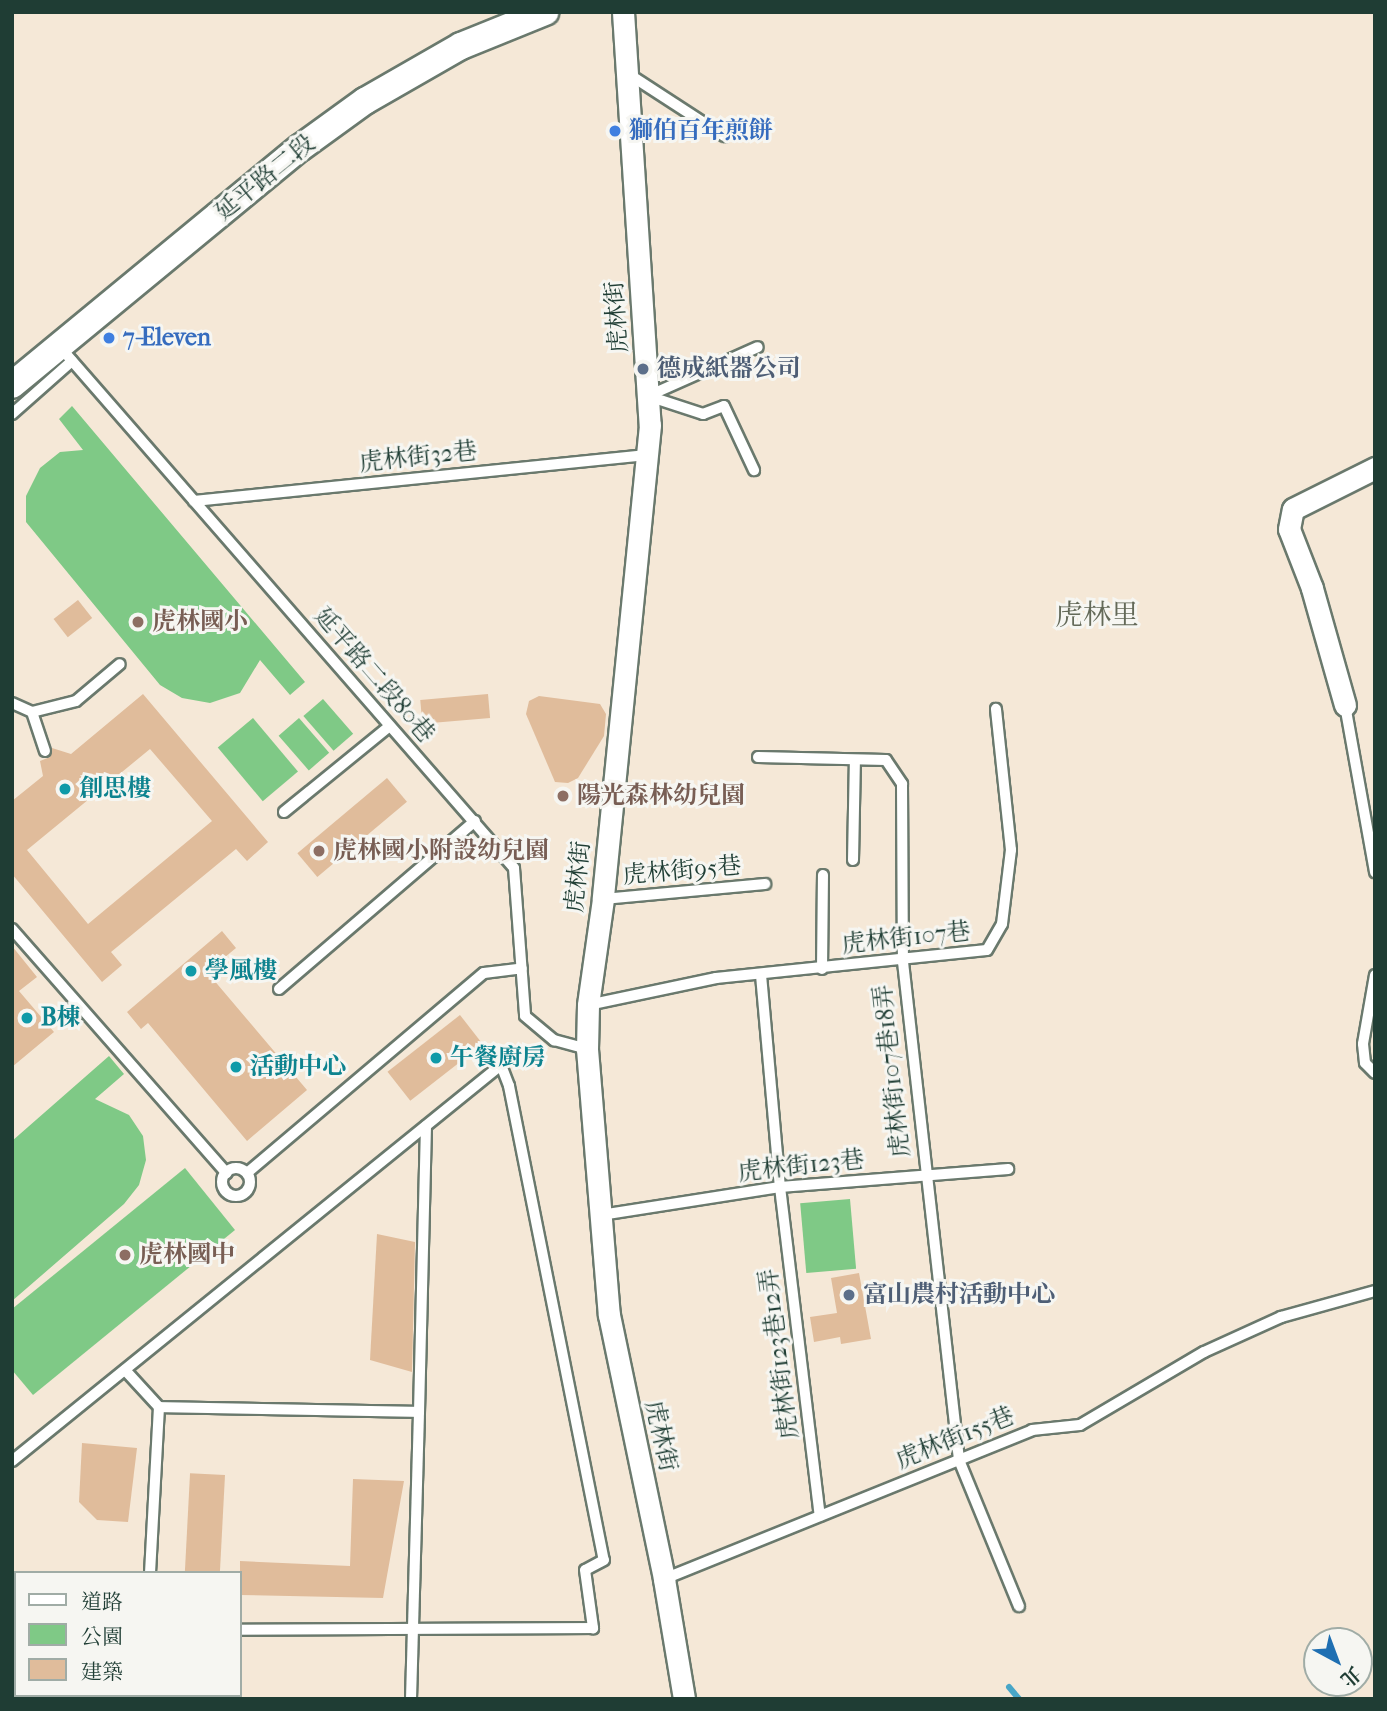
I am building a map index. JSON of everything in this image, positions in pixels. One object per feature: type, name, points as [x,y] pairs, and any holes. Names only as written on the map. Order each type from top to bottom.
[{"type":"street","name":"延平路二段","points":[[12,385],[65,353],[300,148],[365,101],[461,46],[545,12]]},
{"type":"street","name":"虎林街","points":[[623,12],[648,396],[647,455],[603,899],[588,1005],[587,1049],[609,1315],[664,1579],[684,1699]]},
{"type":"street","points":[[1345,705],[1312,588],[1289,529],[1293,509],[1375,468]]},
{"type":"lane","points":[[627,73],[724,136]]},
{"type":"lane","points":[[648,396],[758,347]]},
{"type":"lane","points":[[12,414],[65,353]]},
{"type":"lane","name":"延平路二段80巷","points":[[65,353],[514,868],[525,1016],[554,1040],[587,1049]]},
{"type":"lane","points":[[648,396],[702,414],[724,407],[754,470]]},
{"type":"lane","name":"虎林街32巷","points":[[194,501],[647,455]]},
{"type":"lane","points":[[12,703],[32,712],[76,701],[120,664]]},
{"type":"lane","points":[[1345,705],[1375,872]]},
{"type":"lane","name":"虎林街107巷","points":[[588,1005],[716,978],[903,962],[987,950],[1002,924],[1011,850],[996,709]]},
{"type":"lane","points":[[32,712],[45,751]]},
{"type":"lane","points":[[284,813],[390,726]]},
{"type":"lane","points":[[758,757],[855,760],[853,860]]},
{"type":"lane","name":"虎林街107巷18弄","points":[[855,760],[886,760],[902,783],[903,962],[924,1176],[959,1460],[1019,1606]]},
{"type":"lane","points":[[279,989],[475,821]]},
{"type":"lane","points":[[822,969],[823,875]]},
{"type":"lane","name":"虎林街95巷","points":[[603,899],[765,884]]},
{"type":"lane","points":[[12,929],[226,1173]]},
{"type":"lane","points":[[226,1173],[223,1187],[234,1196],[247,1191],[247,1173],[484,973],[522,968]]},
{"type":"lane","name":"虎林街123巷12弄","points":[[761,975],[780,1187],[820,1516]]},
{"type":"lane","points":[[1375,975],[1363,1044],[1365,1063],[1375,1073]]},
{"type":"lane","points":[[12,1461],[501,1065],[509,1086],[604,1560],[585,1570],[593,1628],[242,1630]]},
{"type":"lane","points":[[411,1699],[426,1126]]},
{"type":"lane","points":[[226,1173],[237,1168],[247,1173]]},
{"type":"lane","name":"虎林街123巷","points":[[601,1215],[780,1187],[1007,1169]]},
{"type":"lane","name":"虎林街155巷","points":[[664,1579],[1032,1430],[1080,1424],[1204,1352],[1270,1322],[1375,1291]]},
{"type":"lane","points":[[125,1370],[159,1407],[150,1571]]},
{"type":"lane","points":[[159,1407],[419,1412]]},
{"type":"green space","points":[[72,406],[305,682],[290,695],[260,660],[240,693],[210,703],[182,698],[160,685],[26,522],[26,496],[40,468],[60,452],[83,450],[59,419]]},
{"type":"green space","points":[[323,699],[353,734],[334,751],[303,716]]},
{"type":"green space","points":[[253,718],[298,772],[263,801],[218,748]]},
{"type":"green space","points":[[299,718],[329,753],[309,770],[279,736]]},
{"type":"green space","points":[[109,1056],[124,1074],[95,1099],[129,1115],[143,1136],[146,1160],[139,1185],[124,1204],[12,1301],[12,1141]]},
{"type":"green space","points":[[185,1168],[235,1230],[33,1395],[12,1370],[12,1309]]},
{"type":"green space","points":[[850,1199],[856,1269],[806,1273],[800,1203]]},
{"type":"building","points":[[78,600],[92,618],[68,637],[54,619]]},
{"type":"building","points":[[143,694],[268,842],[247,861],[236,849],[111,952],[122,965],[102,982],[12,874],[12,801],[43,776],[40,761],[50,757],[52,748],[71,754]],"holes":[[[150,749],[212,821],[88,924],[27,850]]]},
{"type":"building","points":[[488,694],[490,718],[422,724],[420,700]]},
{"type":"building","points":[[539,696],[600,704],[606,714],[604,736],[578,778],[568,783],[555,782],[526,714],[529,701]]},
{"type":"building","points":[[387,778],[407,802],[317,877],[297,853]]},
{"type":"building","name":"活動中心","points":[[222,931],[236,948],[207,972],[307,1090],[247,1141],[148,1023],[141,1029],[127,1012]]},
{"type":"building","name":"B棟","points":[[12,946],[37,977],[19,991],[54,1032],[12,1067]]},
{"type":"building","name":"午餐廚房","points":[[460,1015],[483,1044],[410,1101],[388,1072]]},
{"type":"building","points":[[377,1234],[415,1242],[412,1372],[370,1360]]},
{"type":"building","name":"富山農村活動中心","points":[[859,1273],[871,1339],[841,1344],[840,1337],[814,1342],[810,1317],[837,1313],[831,1278]]},
{"type":"building","points":[[82,1443],[137,1448],[128,1522],[97,1520],[79,1502]]},
{"type":"building","points":[[190,1473],[225,1475],[220,1571],[185,1571]]},
{"type":"building","points":[[353,1479],[404,1481],[383,1598],[242,1595],[240,1561],[350,1566]]},
{"type":"waterway","points":[[1009,1687],[1019,1699]]},
{"type":"place","name":"獅伯百年煎餅","points":[[615,131]]},
{"type":"place","name":"7-Eleven","points":[[109,338]]},
{"type":"place","name":"德成紙器公司","points":[[643,369]]},
{"type":"place","name":"虎林國小","points":[[138,622]]},
{"type":"place","name":"創思樓","points":[[65,789]]},
{"type":"place","name":"陽光森林幼兒園","points":[[563,796]]},
{"type":"place","name":"虎林國小附設幼兒園","points":[[319,851]]},
{"type":"place","name":"學風樓","points":[[191,971]]},
{"type":"place","name":"B棟","points":[[27,1018]]},
{"type":"place","name":"午餐廚房","points":[[436,1058]]},
{"type":"place","name":"活動中心","points":[[236,1067]]},
{"type":"place","name":"虎林國中","points":[[125,1255]]},
{"type":"place","name":"富山農村活動中心","points":[[849,1295]]},
{"type":"district","name":"虎林里","points":[[1097,615]]}]
